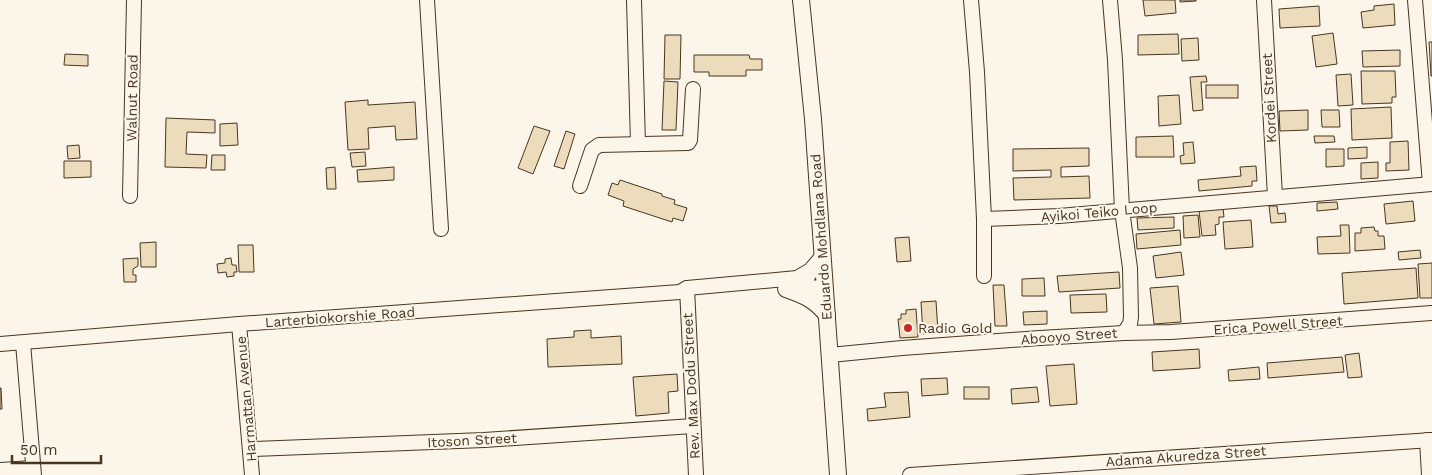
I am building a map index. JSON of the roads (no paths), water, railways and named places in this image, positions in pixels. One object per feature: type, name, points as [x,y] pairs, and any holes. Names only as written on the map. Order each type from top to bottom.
[{"type":"main road","name":"Eduardo Mohdlana Road","points":[[801,0],[825,281],[838,475]]},
{"type":"main road","points":[[799,278],[811,271],[822,258]]},
{"type":"main road","points":[[786,289],[811,298],[819,304],[827,315]]},
{"type":"street","name":"Walnut Road","points":[[130,196],[134,0]]},
{"type":"street","points":[[427,0],[442,229]]},
{"type":"street","points":[[634,0],[638,144]]},
{"type":"street","points":[[971,0],[977,72],[984,219],[984,276]]},
{"type":"street","name":"Abooyo Street","points":[[830,355],[902,348],[1124,333],[1130,324],[1130,268],[1122,210],[1115,60],[1110,0]]},
{"type":"street","name":"Kordei Street","points":[[1264,0],[1275,196]]},
{"type":"street","points":[[1415,0],[1431,184]]},
{"type":"street","points":[[580,186],[594,147],[688,143],[690,140],[693,89]]},
{"type":"street","name":"Ayikoi Teiko Loop","points":[[984,219],[1059,216],[1431,184]]},
{"type":"street","name":"Larterbiokorshie Road","points":[[685,292],[799,278],[825,281]]},
{"type":"street","name":"Larterbiokorshie Road","points":[[0,344],[239,324],[685,292],[786,289],[825,281]]},
{"type":"street","name":"Rev. Max Dodu Street","points":[[685,292],[696,475]]},
{"type":"street","name":"Erica Powell Street","points":[[1124,333],[1180,332],[1432,313]]},
{"type":"street","name":"Harmattan Avenue","points":[[239,324],[252,475]]},
{"type":"street","points":[[0,470],[33,471],[23,342]]},
{"type":"street","name":"Itoson Street","points":[[251,449],[484,440],[693,426]]},
{"type":"street","points":[[1429,440],[1429,475]]},
{"type":"street","name":"Adama Akuredza Street","points":[[910,475],[981,473],[1429,440]]},
{"type":"place","name":"Radio Gold","points":[[908,328]]}]
